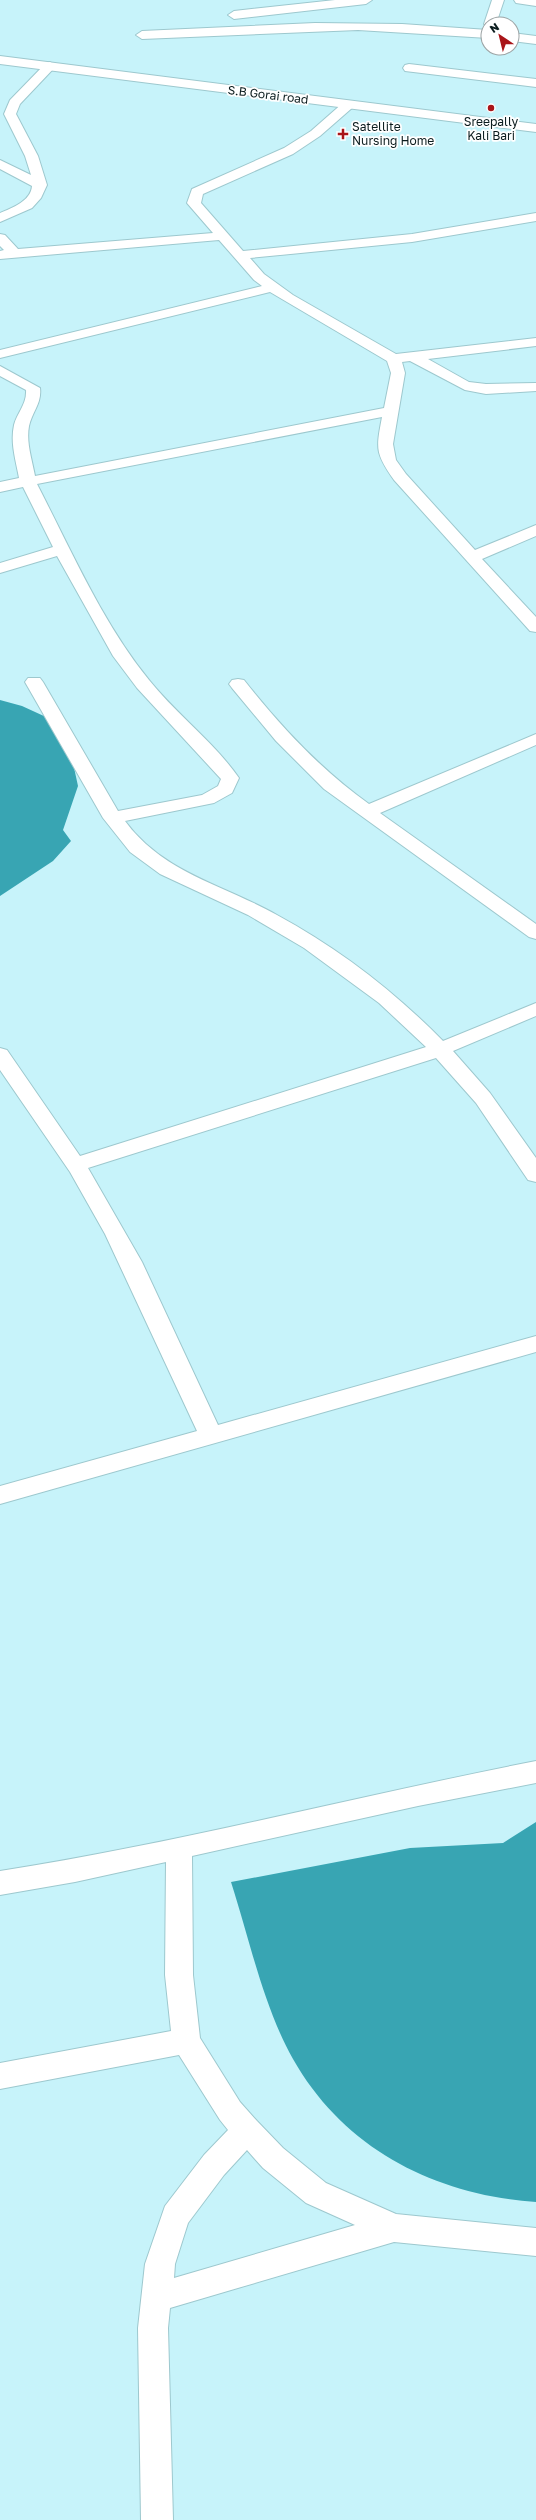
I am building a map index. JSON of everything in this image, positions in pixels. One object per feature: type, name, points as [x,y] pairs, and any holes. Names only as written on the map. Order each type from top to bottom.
[{"type":"street","points":[[234,15],[366,0]]},
{"type":"street","points":[[493,16],[498,0]]},
{"type":"street","points":[[520,0],[536,2]]},
{"type":"street","points":[[142,35],[336,26],[480,30]]},
{"type":"street","points":[[520,38],[536,40]]},
{"type":"street","name":"S.B Gorai road","points":[[0,60],[536,128]]},
{"type":"street","points":[[0,218],[26,207],[37,198],[40,184],[37,169],[10,114],[14,103],[50,66]]},
{"type":"street","points":[[409,68],[536,83]]},
{"type":"street","points":[[348,105],[325,127],[300,145],[278,157],[216,182],[197,192],[194,203],[259,277],[273,287],[394,359],[536,342]]},
{"type":"street","points":[[0,164],[7,171],[40,184]]},
{"type":"street","points":[[240,255],[412,238],[536,217]]},
{"type":"street","points":[[0,255],[223,236]]},
{"type":"street","points":[[0,238],[15,254]]},
{"type":"street","points":[[0,354],[273,287]]},
{"type":"street","points":[[413,357],[465,386],[486,389],[536,387]]},
{"type":"street","points":[[394,359],[398,373],[385,444],[388,460],[400,477],[536,627]]},
{"type":"street","points":[[0,370],[33,388],[34,398],[22,424],[20,438],[28,482],[98,617],[143,684],[230,778],[226,789],[208,799],[112,818]]},
{"type":"street","points":[[0,487],[390,411]]},
{"type":"street","points":[[472,557],[536,530]]},
{"type":"street","points":[[0,568],[62,549]]},
{"type":"street","points":[[34,682],[112,818],[138,849],[173,873],[269,918],[359,975],[441,1049],[517,1143],[536,1175]]},
{"type":"street","points":[[238,684],[272,727],[300,758],[366,812],[536,932]]},
{"type":"street","points":[[366,812],[536,739]]},
{"type":"street","points":[[75,1166],[441,1049],[536,1009]]},
{"type":"street","points":[[0,1055],[9,1080],[75,1166],[121,1244],[211,1435]]},
{"type":"street","points":[[0,1495],[536,1344]]},
{"type":"street","points":[[0,1883],[46,1876],[418,1795],[536,1772]]},
{"type":"street","points":[[179,1848],[179,1975],[186,2041],[230,2111],[246,2130],[273,2158],[316,2193],[394,2228],[536,2242]]},
{"type":"street","points":[[0,2076],[186,2041]]},
{"type":"street","points":[[157,2520],[152,2328],[160,2264],[175,2216],[214,2165],[246,2130]]},
{"type":"street","points":[[157,2297],[394,2228]]},
{"type":"water","points":[[0,700],[22,706],[46,717],[73,763],[78,786],[63,830],[71,841],[53,861],[0,896]]},
{"type":"water","points":[[536,1822],[536,2202],[499,2198],[463,2189],[428,2177],[396,2162],[366,2142],[338,2118],[314,2091],[293,2059],[283,2039],[265,1995],[231,1882],[410,1848],[503,1843]]},
{"type":"place","name":"Sreepally Kali Bari","points":[[491,108]]},
{"type":"place","name":"Satellite Nursing Home","points":[[343,134]]}]
